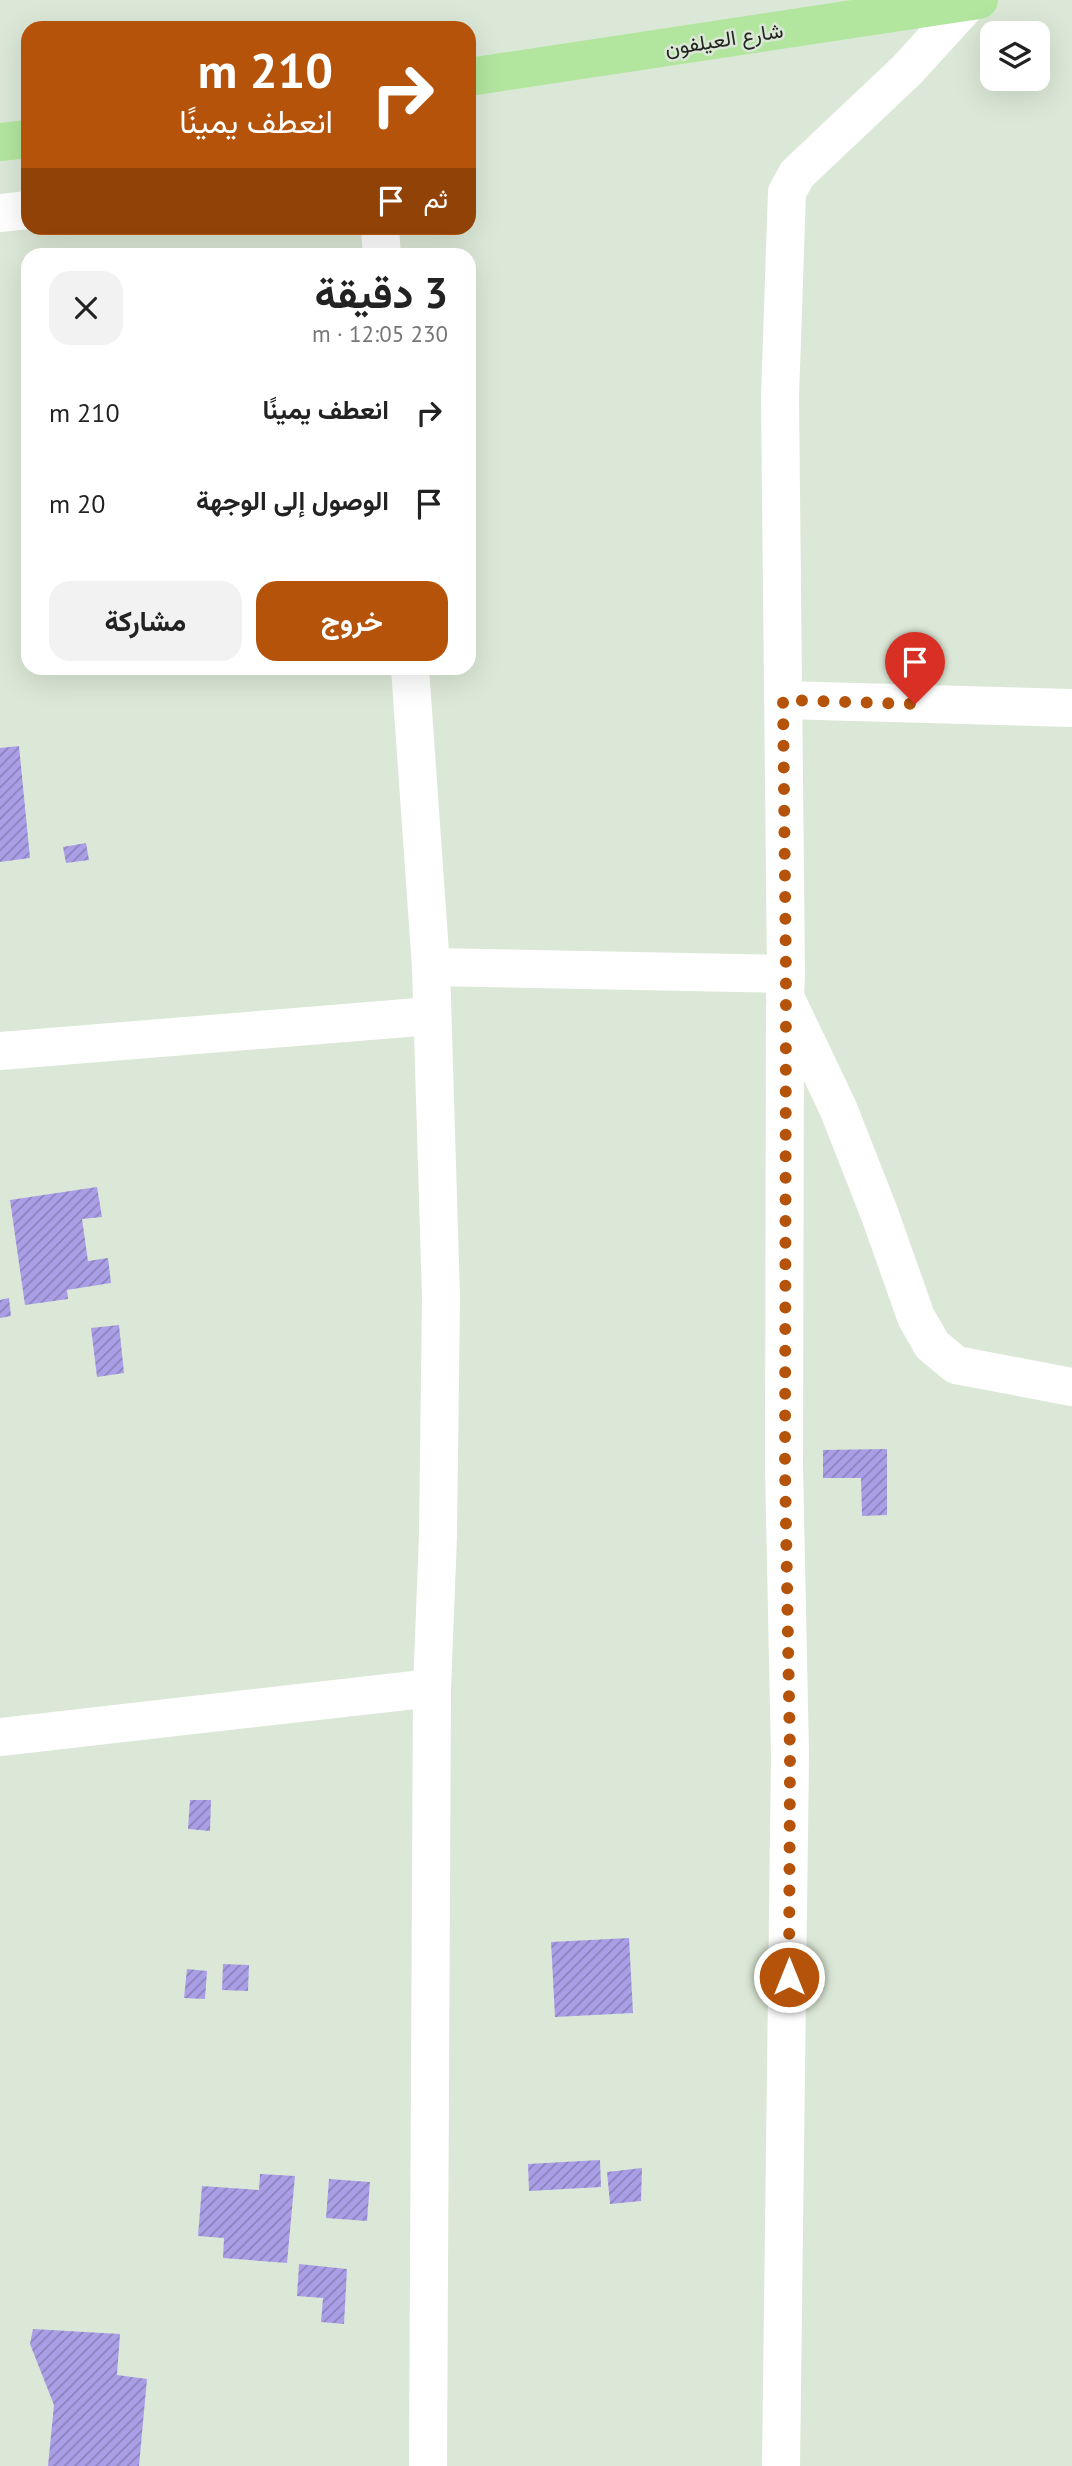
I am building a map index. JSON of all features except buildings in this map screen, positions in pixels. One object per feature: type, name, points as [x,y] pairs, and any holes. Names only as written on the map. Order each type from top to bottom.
[{"type":"highway","name":"شارع العيلفون","points":[[476,76],[974,1]]},
{"type":"highway","points":[[0,142],[21,140]]},
{"type":"street","points":[[781,2466],[790,1769],[785,1467],[785,986],[780,397],[787,192],[797,174],[907,70],[974,1]]},
{"type":"street","points":[[0,213],[21,211]]},
{"type":"street","points":[[410,675],[430,967],[441,1298],[438,1535],[432,1688],[428,2466]]},
{"type":"street","points":[[783,700],[1072,708]]},
{"type":"street","points":[[430,967],[785,986]]},
{"type":"street","points":[[785,986],[838,1108],[916,1317],[932,1345],[956,1365],[1072,1387]]},
{"type":"street","points":[[0,1051],[431,1016]]},
{"type":"street","points":[[0,1737],[432,1688]]},
{"type":"route","points":[[789,1977],[783,700],[915,704]]}]
